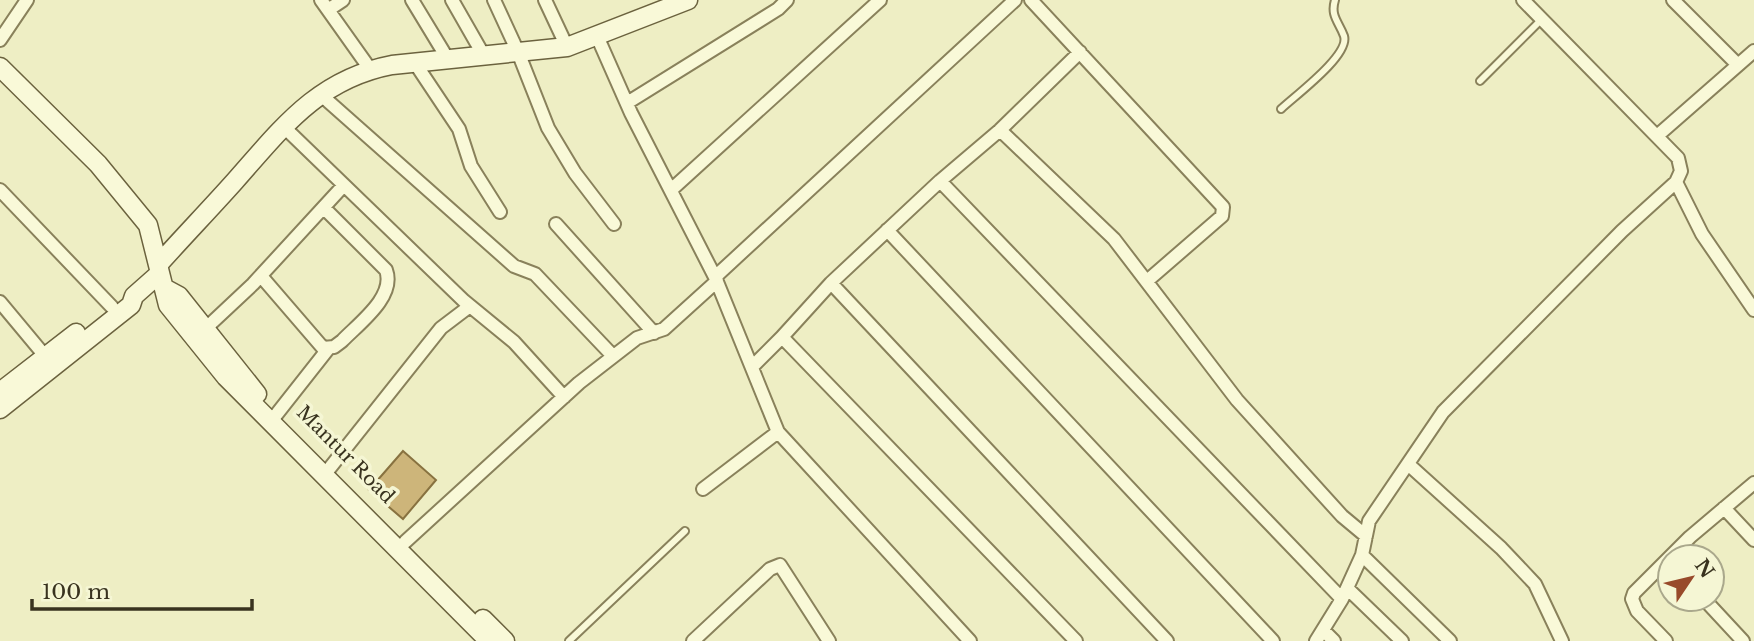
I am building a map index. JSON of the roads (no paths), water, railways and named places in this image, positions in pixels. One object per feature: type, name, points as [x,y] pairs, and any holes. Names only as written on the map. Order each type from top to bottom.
[{"type":"main road","points":[[0,393],[112,307],[125,298],[134,296],[161,276],[284,126],[337,82],[370,69],[567,47],[597,36],[656,6],[688,0]]},
{"type":"main road","name":"Mantur Road","points":[[0,67],[97,164],[148,225],[156,245],[169,305],[242,395],[489,641]]},
{"type":"main road","name":"Mantur Road","points":[[161,276],[276,415],[505,641]]},
{"type":"main road","points":[[0,409],[131,305],[134,296]]},
{"type":"street","points":[[0,40],[27,0]]},
{"type":"street","points":[[344,0],[325,5],[370,69]]},
{"type":"street","points":[[412,0],[449,61]]},
{"type":"street","points":[[452,0],[484,56]]},
{"type":"street","points":[[494,0],[548,128],[575,173],[614,224]]},
{"type":"street","points":[[545,0],[567,47]]},
{"type":"street","points":[[627,103],[778,9],[786,0]]},
{"type":"street","points":[[671,190],[880,0]]},
{"type":"street","points":[[405,542],[564,397],[613,356],[637,338],[664,329],[1015,0]]},
{"type":"street","points":[[1031,0],[1223,207],[1222,216],[1147,281]]},
{"type":"street","points":[[1334,641],[1320,636],[1345,593],[1362,555],[1369,521],[1443,412],[1622,231],[1676,182],[1681,171],[1678,158],[1523,0]]},
{"type":"street","points":[[1673,0],[1738,65]]},
{"type":"street","points":[[597,36],[627,103],[716,279],[778,432],[970,641]]},
{"type":"street","points":[[1657,136],[1754,51]]},
{"type":"street","points":[[753,366],[831,283],[940,181],[1000,130],[1080,52]]},
{"type":"street","points":[[415,63],[460,129],[471,166],[500,212]]},
{"type":"street","points":[[320,94],[514,266],[534,274],[613,356]]},
{"type":"street","points":[[284,126],[470,306],[514,342],[564,397]]},
{"type":"street","points":[[1000,130],[1114,239],[1237,400],[1342,516],[1366,536]]},
{"type":"street","points":[[940,181],[1345,593],[1402,641]]},
{"type":"street","points":[[1676,182],[1702,234],[1754,310]]},
{"type":"street","points":[[204,330],[261,276],[344,185]]},
{"type":"street","points":[[0,190],[112,307]]},
{"type":"street","points":[[276,415],[328,349],[342,341],[383,298],[388,276],[382,265],[324,208]]},
{"type":"street","points":[[556,224],[654,333]]},
{"type":"street","points":[[887,230],[1273,641]]},
{"type":"street","points":[[261,276],[318,345],[328,349]]},
{"type":"street","points":[[831,283],[1167,641]]},
{"type":"street","points":[[0,302],[46,356]]},
{"type":"street","points":[[329,469],[441,328],[470,306]]},
{"type":"street","points":[[782,337],[1076,641]]},
{"type":"street","points":[[703,489],[778,432]]},
{"type":"street","points":[[1408,464],[1501,548],[1535,584],[1562,641]]},
{"type":"street","points":[[1686,543],[1754,483]]},
{"type":"street","points":[[1724,508],[1754,540]]},
{"type":"street","points":[[1362,555],[1450,641]]},
{"type":"street","points":[[693,641],[770,569],[780,565],[825,639]]},
{"type":"street","points":[[1656,571],[1640,586],[1632,599],[1637,611],[1667,641]]},
{"type":"street","points":[[1717,613],[1743,641]]},
{"type":"lane","points":[[1281,109],[1341,53],[1344,36],[1334,19],[1335,0]]},
{"type":"lane","points":[[1480,81],[1542,19]]},
{"type":"lane","points":[[569,641],[685,531]]}]
